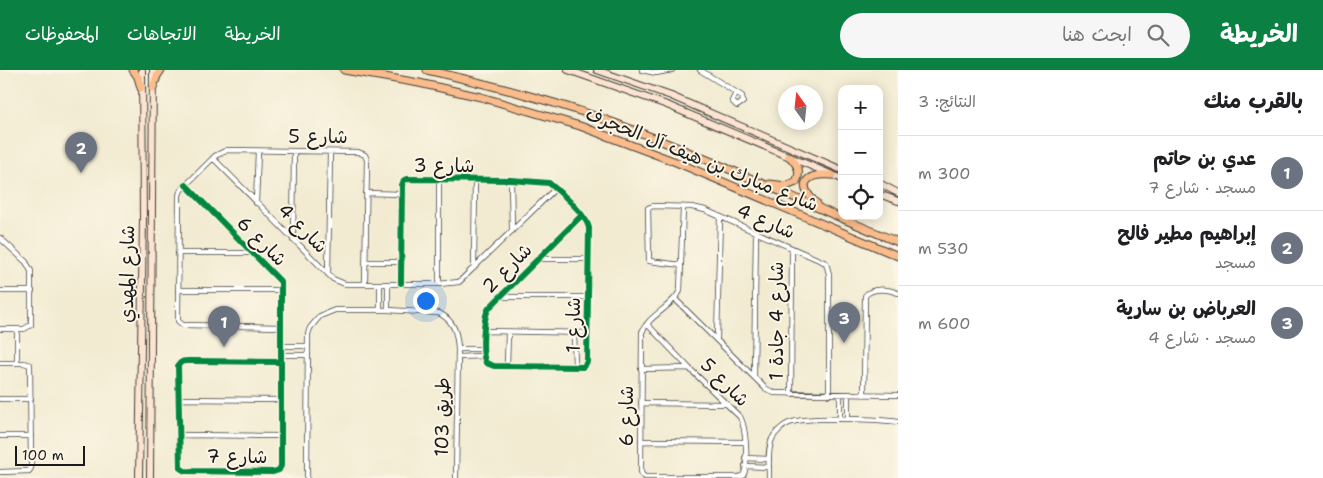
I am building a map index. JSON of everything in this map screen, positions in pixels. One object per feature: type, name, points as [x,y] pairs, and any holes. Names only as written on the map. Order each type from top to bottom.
[{"type":"main road","points":[[133,70],[142,88]]},
{"type":"main road","name":"شارع المهدي","points":[[139,478],[142,310],[142,70]]},
{"type":"main road","name":"شارع المهدي","points":[[150,478],[153,70]]},
{"type":"main road","points":[[153,88],[161,70]]},
{"type":"main road","name":"شارع مبارك بن هيف آل الحجرف","points":[[344,70],[419,83],[531,111],[588,129],[647,150],[898,256]]},
{"type":"main road","name":"شارع مبارك بن هيف آل الحجرف","points":[[427,70],[492,85],[629,128],[898,241]]},
{"type":"main road","points":[[568,70],[613,85],[705,121],[838,177]]},
{"type":"main road","points":[[597,70],[671,96],[838,168]]},
{"type":"main road","points":[[692,116],[697,114],[697,108]]},
{"type":"main road","points":[[531,111],[571,118],[575,115],[573,109]]},
{"type":"main road","points":[[705,121],[704,116],[709,113]]},
{"type":"main road","points":[[647,150],[645,144],[648,140],[657,140]]},
{"type":"main road","points":[[759,182],[786,186],[796,182],[799,171],[798,166],[789,156]]},
{"type":"main road","points":[[821,208],[810,198],[805,190],[805,186],[807,181],[814,175],[832,175]]},
{"type":"main road","points":[[883,185],[898,192]]},
{"type":"main road","points":[[883,196],[898,202]]},
{"type":"main road","points":[[142,310],[146,318],[151,320]]},
{"type":"main road","points":[[141,341],[146,342],[151,350]]},
{"type":"main road","points":[[135,478],[139,465]]},
{"type":"main road","points":[[150,466],[156,478]]},
{"type":"street","points":[[642,70],[656,73],[672,70]]},
{"type":"street","points":[[700,70],[736,93]]},
{"type":"street","name":"شارع 5","points":[[186,185],[218,153],[227,150],[358,152],[365,155],[367,160],[365,283]]},
{"type":"street","points":[[256,203],[258,151]]},
{"type":"street","points":[[293,240],[294,152]]},
{"type":"street","points":[[328,274],[330,152]]},
{"type":"street","name":"شارع 4","points":[[213,158],[328,274],[340,282],[388,284]]},
{"type":"street","name":"شارع 3","points":[[400,283],[402,194],[403,182],[407,179],[546,182],[556,188]]},
{"type":"street","points":[[439,180],[439,284]]},
{"type":"street","points":[[474,269],[475,180]]},
{"type":"street","points":[[511,180],[512,231]]},
{"type":"street","points":[[186,185],[179,195],[178,321],[180,324],[282,327]]},
{"type":"street","name":"شارع 6","points":[[186,185],[279,279],[282,290],[281,362]]},
{"type":"street","points":[[388,310],[388,284],[459,282],[556,188]]},
{"type":"street","name":"شارع 1","points":[[483,356],[489,366],[583,367],[587,362],[589,228],[582,215],[556,188]]},
{"type":"street","points":[[366,193],[402,194]]},
{"type":"street","name":"شارع 4","points":[[681,265],[649,261],[648,208],[653,206],[683,207],[705,210],[822,261],[828,268],[829,274],[829,395]]},
{"type":"street","points":[[647,324],[675,299],[680,291],[683,207]]},
{"type":"street","name":"شارع 2","points":[[483,356],[486,312],[537,258],[582,215]]},
{"type":"street","points":[[717,340],[720,217]]},
{"type":"street","points":[[754,377],[756,232]]},
{"type":"street","points":[[0,238],[28,266],[32,275],[32,322],[26,328],[0,329]]},
{"type":"street","name":"شارع 4 جادة 1","points":[[791,394],[792,248]]},
{"type":"street","points":[[178,253],[253,253]]},
{"type":"street","points":[[537,258],[588,259]]},
{"type":"street","points":[[366,262],[401,262]]},
{"type":"street","points":[[380,284],[380,310]]},
{"type":"street","points":[[178,290],[282,290]]},
{"type":"street","points":[[864,395],[864,296],[874,290],[898,293]]},
{"type":"street","points":[[0,291],[32,291]]},
{"type":"street","points":[[499,297],[588,297]]},
{"type":"street","points":[[675,299],[765,388],[774,394],[898,395]]},
{"type":"street","name":"طريق 103","points":[[307,478],[308,346],[310,328],[315,320],[325,313],[335,310],[388,310],[438,313],[446,316],[455,328],[458,349],[456,478]]},
{"type":"street","name":"شارع 5","points":[[647,324],[740,417],[744,424],[745,442],[743,476]]},
{"type":"street","name":"شارع 6","points":[[647,324],[642,332],[640,470],[642,475],[738,478],[743,476]]},
{"type":"street","points":[[17,329],[17,363]]},
{"type":"street","points":[[484,332],[588,333]]},
{"type":"street","points":[[508,332],[508,366]]},
{"type":"street","points":[[574,333],[575,367]]},
{"type":"street","points":[[282,346],[308,346]]},
{"type":"street","points":[[458,349],[483,349]]},
{"type":"street","points":[[281,354],[308,355]]},
{"type":"street","name":"طريق 103","points":[[458,357],[483,356]]},
{"type":"street","name":"شارع 7","points":[[182,361],[281,362],[281,466],[279,470],[272,472],[184,470],[180,468],[178,399],[178,366],[182,361]]},
{"type":"street","points":[[0,363],[27,363],[30,365],[31,399],[30,470],[24,473],[0,472]]},
{"type":"street","points":[[641,369],[689,368]]},
{"type":"street","points":[[840,395],[840,419]]},
{"type":"street","points":[[848,395],[848,419]]},
{"type":"street","points":[[0,399],[31,399]]},
{"type":"street","points":[[178,399],[281,400]]},
{"type":"street","points":[[641,403],[727,404]]},
{"type":"street","points":[[769,478],[770,447],[773,438],[784,425],[800,421],[840,419],[898,422]]},
{"type":"street","points":[[179,435],[281,436]]},
{"type":"street","points":[[0,436],[31,436]]},
{"type":"street","points":[[641,441],[745,442]]},
{"type":"street","points":[[745,458],[769,459]]},
{"type":"street","points":[[745,466],[769,467]]},
{"type":"cycle path","points":[[401,283],[402,185],[404,180],[511,180],[549,183],[578,210],[583,216],[587,222],[589,228],[587,362],[583,367],[494,366],[486,363],[483,344],[485,319],[489,308],[582,215]]},
{"type":"cycle path","points":[[186,185],[281,282],[281,466],[279,470],[273,472],[185,471],[180,468],[178,366],[180,363],[184,361],[192,361],[281,362]]},
{"type":"place","name":"إبراهيم مطير فالح","points":[[81,173]]},
{"type":"place","name":"العرباض بن سارية","points":[[844,343]]},
{"type":"place","name":"عدي بن حاتم","points":[[224,347]]}]
